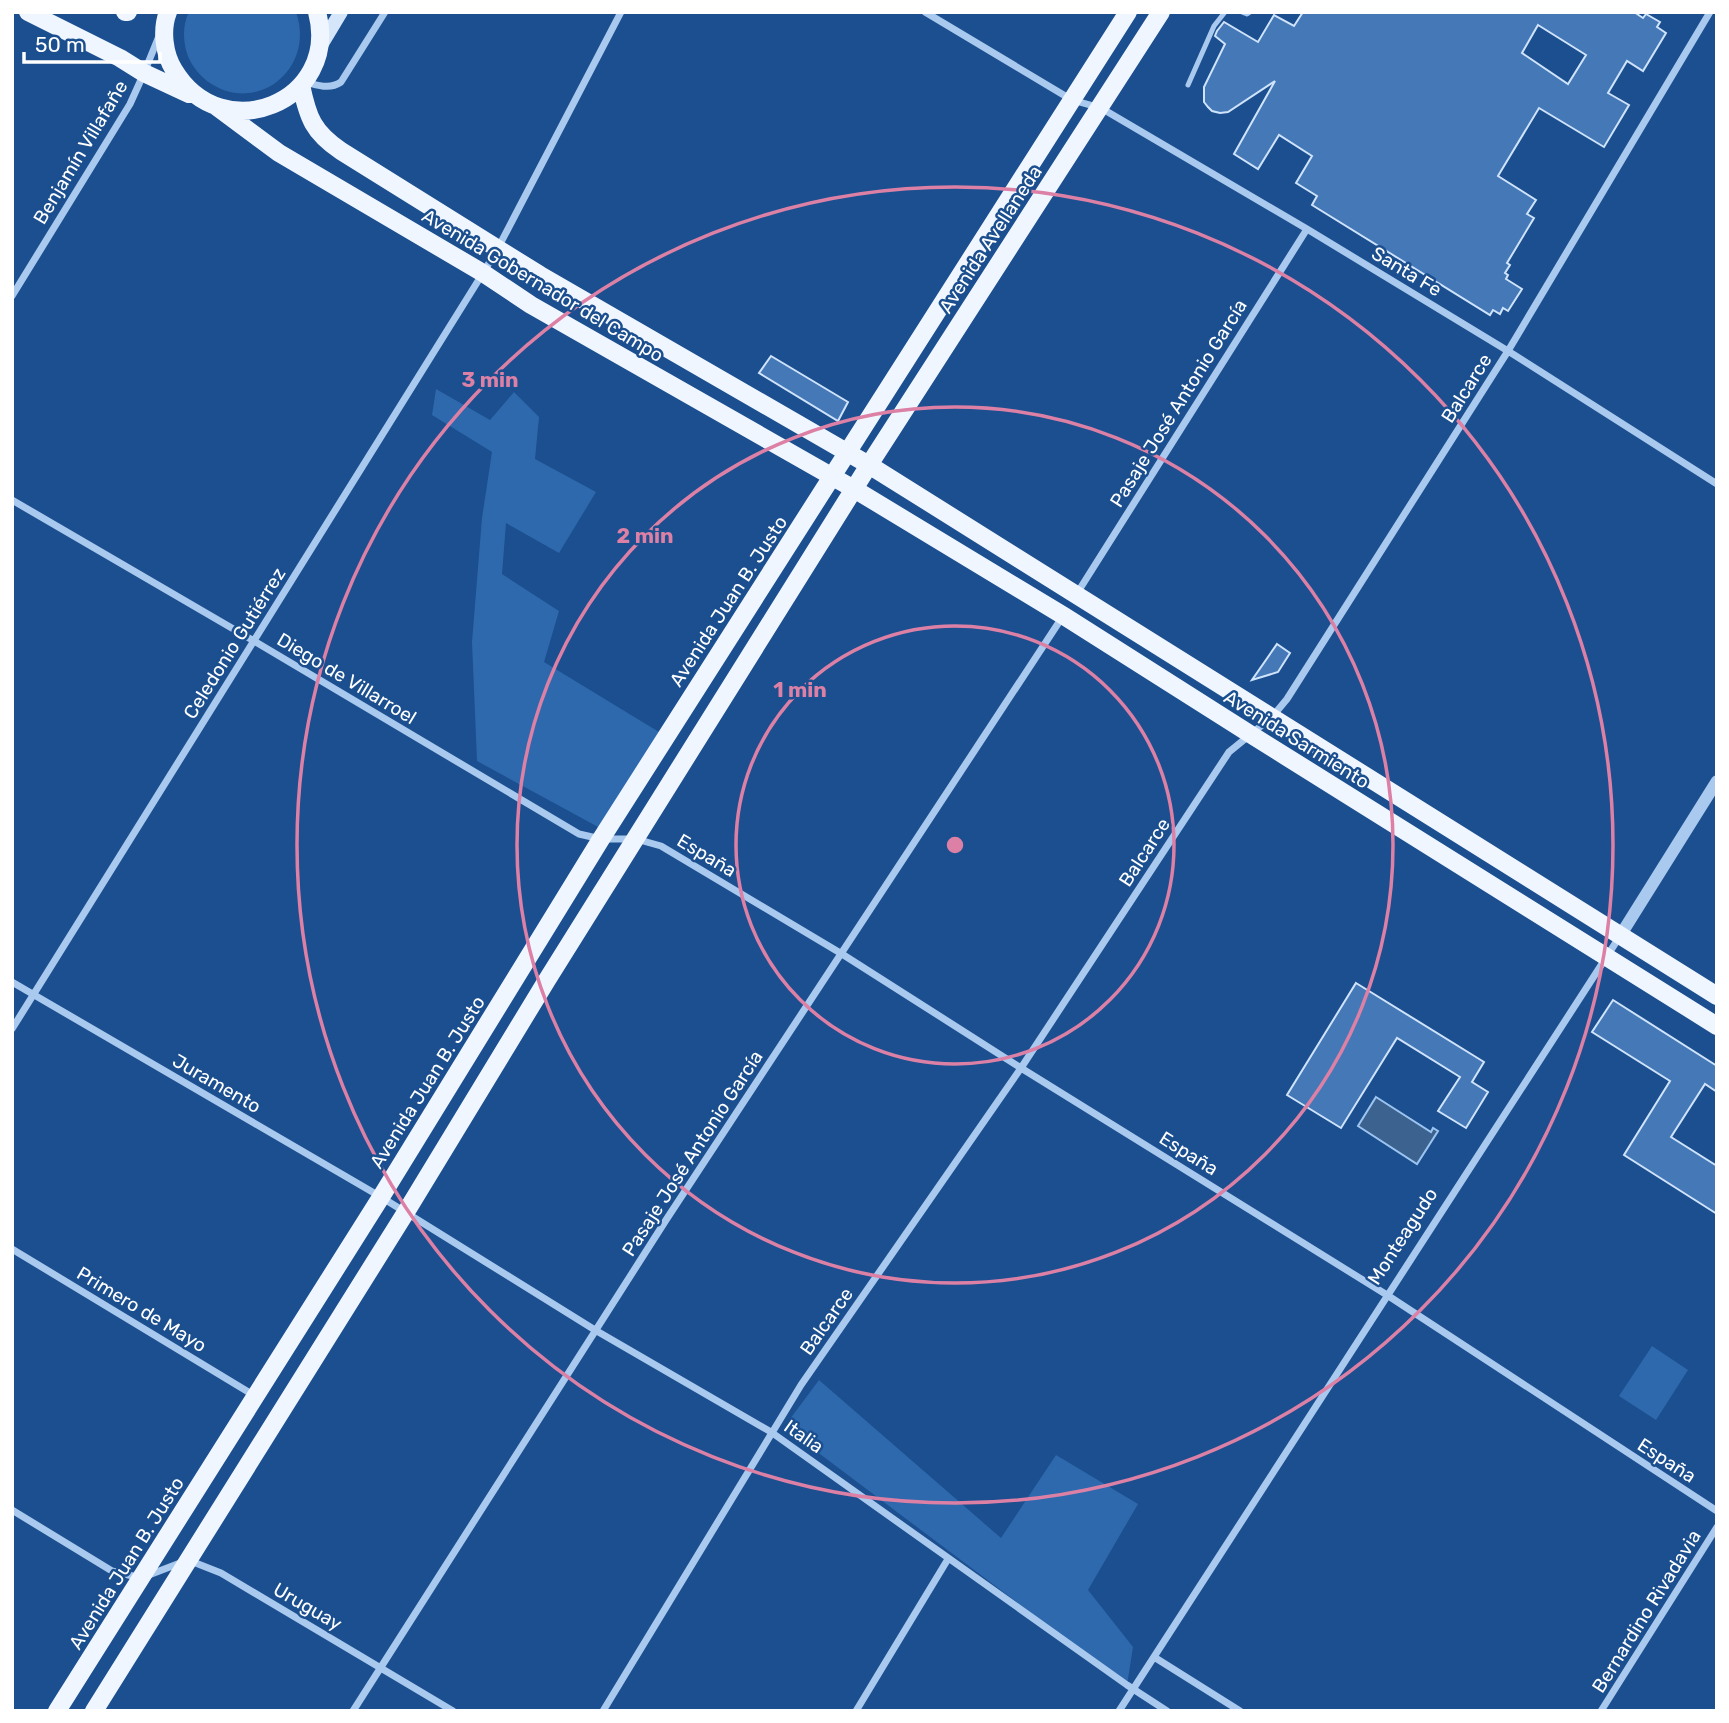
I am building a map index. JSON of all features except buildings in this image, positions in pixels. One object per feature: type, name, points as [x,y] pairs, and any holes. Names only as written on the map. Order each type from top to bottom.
[{"type":"main road","points":[[28,12],[120,58],[144,73],[217,107],[240,111],[263,109],[284,100],[303,83],[341,12]]},
{"type":"main road","points":[[317,12],[320,47]]},
{"type":"main road","name":"Avenida Avellaneda","points":[[833,476],[1128,12]]},
{"type":"main road","name":"Avenida Avellaneda","points":[[854,489],[1161,12]]},
{"type":"main road","points":[[166,15],[164,41],[170,64],[182,83],[199,98]]},
{"type":"main road","name":"Avenida Gobernador del Campo","points":[[303,83],[310,118],[320,134],[330,143],[540,275],[869,466]]},
{"type":"main road","name":"Avenida Gobernador del Campo","points":[[217,107],[279,153],[483,273],[531,305],[854,489]]},
{"type":"main road","name":"Avenida Sarmiento","points":[[869,466],[1717,996]]},
{"type":"main road","name":"Avenida Juan B. Justo","points":[[57,1711],[381,1197],[601,839],[833,476]]},
{"type":"main road","points":[[94,1711],[854,489]]},
{"type":"main road","name":"Avenida Sarmiento","points":[[854,489],[1063,615],[1717,1026]]},
{"type":"street","points":[[303,83],[332,87],[341,82],[385,12]]},
{"type":"street","name":"Celedonio Gutiérrez","points":[[12,1029],[498,248],[621,12]]},
{"type":"street","name":"Santa Fe","points":[[925,12],[1072,100],[1101,108],[1307,229],[1508,351],[1717,484]]},
{"type":"street","name":"Balcarce","points":[[603,1711],[801,1385],[1021,1068],[1229,752],[1272,718],[1287,699],[1508,351],[1710,12]]},
{"type":"street","name":"Benjamín Villafañe","points":[[12,296],[130,104],[166,15]]},
{"type":"street","name":"Pasaje José Antonio García","points":[[1076,595],[1307,229]]},
{"type":"street","name":"Diego de Villarroel","points":[[12,500],[579,834],[601,839],[636,839]]},
{"type":"street","name":"Pasaje José Antonio García","points":[[353,1711],[595,1330],[1063,615]]},
{"type":"street","name":"Monteagudo","points":[[1119,1711],[1607,958],[1717,781]]},
{"type":"street","name":"España","points":[[636,839],[661,846],[842,954],[1387,1294],[1717,1511]]},
{"type":"street","name":"Juramento","points":[[12,982],[406,1212]]},
{"type":"street","name":"Italia","points":[[406,1212],[595,1330],[771,1432],[1167,1711]]},
{"type":"street","name":"Primero de Mayo","points":[[12,1249],[256,1397]]},
{"type":"street","points":[[12,1510],[112,1571],[141,1578],[188,1560]]},
{"type":"street","name":"Bernardino Rivadavia","points":[[1601,1711],[1717,1527]]},
{"type":"street","points":[[856,1711],[948,1559]]},
{"type":"street","name":"Uruguay","points":[[188,1560],[221,1573],[453,1711]]},
{"type":"street","points":[[1154,1657],[1240,1711]]},
{"type":"lane","points":[[1188,85],[1214,26],[1225,12]]},
{"type":"lane","points":[[1242,12],[1250,12]]},
{"type":"shaded area","points":[[189,12],[296,12],[300,33],[297,52],[290,68],[277,81],[262,90],[244,93],[226,91],[207,81],[194,67],[186,50],[184,35]]},
{"type":"shaded area","points":[[436,389],[490,420],[514,392],[539,417],[535,459],[596,492],[559,553],[506,523],[502,574],[559,611],[544,662],[659,732],[600,828],[477,761],[472,642],[482,518],[492,452],[432,415]]},
{"type":"shaded area","points":[[1376,1097],[1431,1132],[1433,1128],[1438,1131],[1417,1164],[1358,1126]]},
{"type":"shaded area","points":[[1652,1346],[1688,1370],[1656,1420],[1619,1396]]},
{"type":"shaded area","points":[[819,1380],[1001,1538],[1056,1455],[1138,1504],[1088,1590],[1133,1647],[1127,1685],[784,1427]]}]
